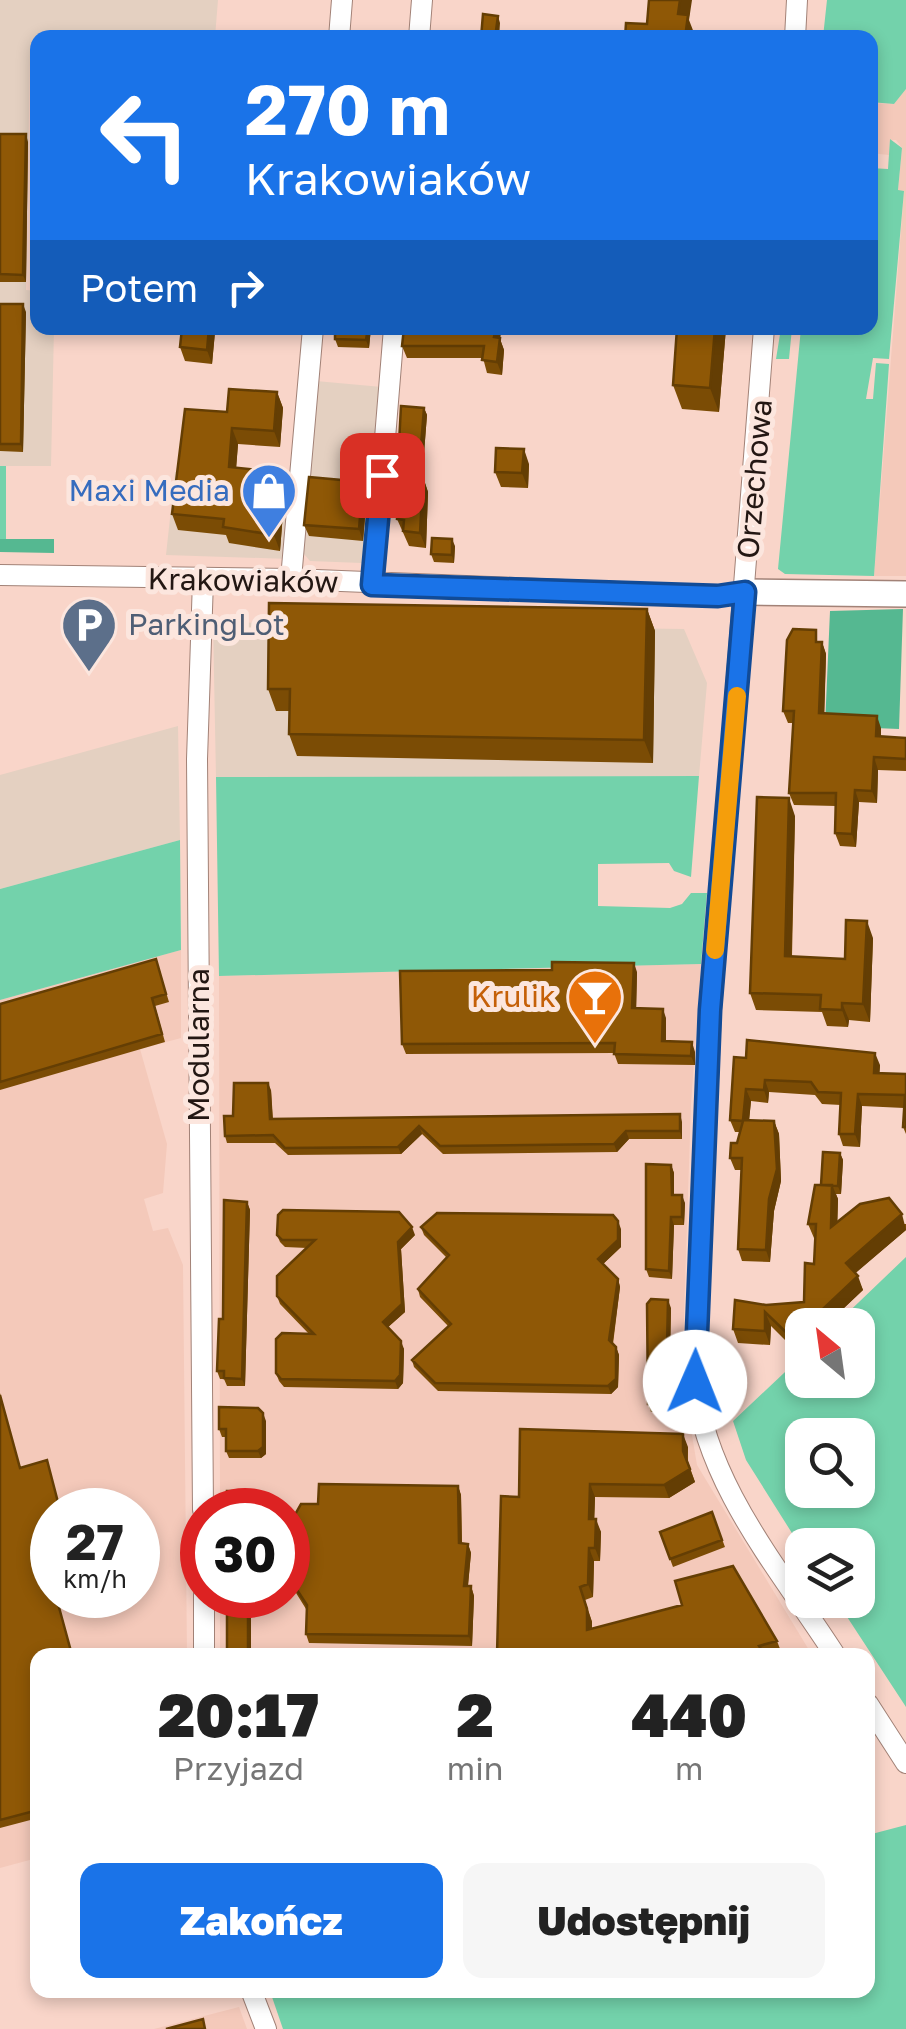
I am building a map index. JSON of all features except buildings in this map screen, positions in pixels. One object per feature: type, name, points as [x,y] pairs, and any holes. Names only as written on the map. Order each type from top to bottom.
[{"type":"street","points":[[340,30],[342,0]]},
{"type":"street","points":[[419,30],[422,0]]},
{"type":"street","points":[[795,30],[797,0]]},
{"type":"street","points":[[291,579],[312,335]]},
{"type":"street","points":[[372,585],[393,335]]},
{"type":"street","name":"Orzechowa","points":[[764,335],[710,1010],[695,1382],[704,1433],[725,1482],[832,1648]]},
{"type":"street","name":"Orzechowa","points":[[764,365],[770,335]]},
{"type":"street","name":"Krakowiaków","points":[[0,575],[291,579],[718,596],[745,592],[906,594]]},
{"type":"street","name":"Modularna","points":[[203,580],[198,758],[203,1488]]},
{"type":"street","points":[[204,1618],[204,1648]]},
{"type":"street","points":[[875,1715],[906,1763]]},
{"type":"street","points":[[254,1998],[266,2029]]},
{"type":"shaded area","points":[[0,0],[218,0],[216,30],[30,30],[26,290],[30,290],[30,335],[54,335],[51,466],[0,466]]},
{"type":"shaded area","points":[[906,89],[906,576],[874,576],[904,192],[898,191],[902,148],[896,140],[890,140],[889,155],[878,154],[878,103],[894,104]]},
{"type":"shaded area","points":[[316,381],[382,387],[368,556],[362,563],[310,561],[304,554]]},
{"type":"shaded area","points":[[175,472],[296,480],[290,559],[166,555]]},
{"type":"shaded area","points":[[213,622],[684,629],[707,683],[699,776],[216,777]]},
{"type":"shaded area","points":[[178,726],[180,840],[0,889],[0,775]]},
{"type":"shaded area","points":[[181,950],[181,1038],[140,1049],[167,1144],[163,1193],[144,1199],[153,1231],[168,1228],[183,1265],[185,1488],[180,1488],[180,1618],[187,1618],[187,1648],[30,1648],[30,1860],[0,1868],[0,1000]]},
{"type":"shaded area","points":[[701,964],[691,1105],[682,1376],[697,1465],[785,1610],[785,1618],[790,1618],[808,1648],[220,1648],[220,1618],[310,1618],[310,1488],[220,1488],[219,976]]},
{"type":"shaded area","points":[[239,2007],[247,2029],[154,2029]]},
{"type":"green space","points":[[827,0],[906,0],[906,89],[894,104],[878,103],[878,30],[824,30]]},
{"type":"green space","points":[[890,139],[902,148],[898,190],[904,191],[889,359],[873,358],[866,399],[873,399],[876,363],[889,364],[874,576],[785,574],[778,569],[800,335],[878,335],[878,168],[888,169]]},
{"type":"green space","points":[[780,335],[791,335],[789,359],[776,359]]},
{"type":"green space","points":[[0,466],[6,466],[6,539],[0,539]]},
{"type":"green space","points":[[0,539],[54,539],[54,553],[0,552]]},
{"type":"green space","points":[[903,609],[899,729],[825,726],[830,611]]},
{"type":"green space","points":[[699,776],[691,877],[674,871],[669,863],[598,864],[598,906],[670,908],[682,904],[691,893],[707,893],[701,964],[219,976],[216,777]]},
{"type":"green space","points":[[180,840],[181,950],[0,1000],[0,889]]},
{"type":"green space","points":[[906,1257],[906,1707],[875,1660],[875,1648],[867,1648],[848,1618],[875,1618],[875,1528],[789,1528],[746,1460],[733,1421],[785,1372],[785,1398],[875,1398],[875,1308],[853,1308]]},
{"type":"green space","points":[[906,1825],[906,2029],[283,2029],[272,1998],[875,1998],[875,1833]]},
{"type":"slow traffic","points":[[715,950],[737,696]]},
{"type":"place","name":"Maxi Media","points":[[269,540]]},
{"type":"place","name":"ParkingLot","points":[[89,674]]},
{"type":"place","name":"Krulik","points":[[595,1046]]},
{"type":"route","points":[[382,475],[372,585],[718,596],[745,592],[710,1010],[695,1382]]}]
